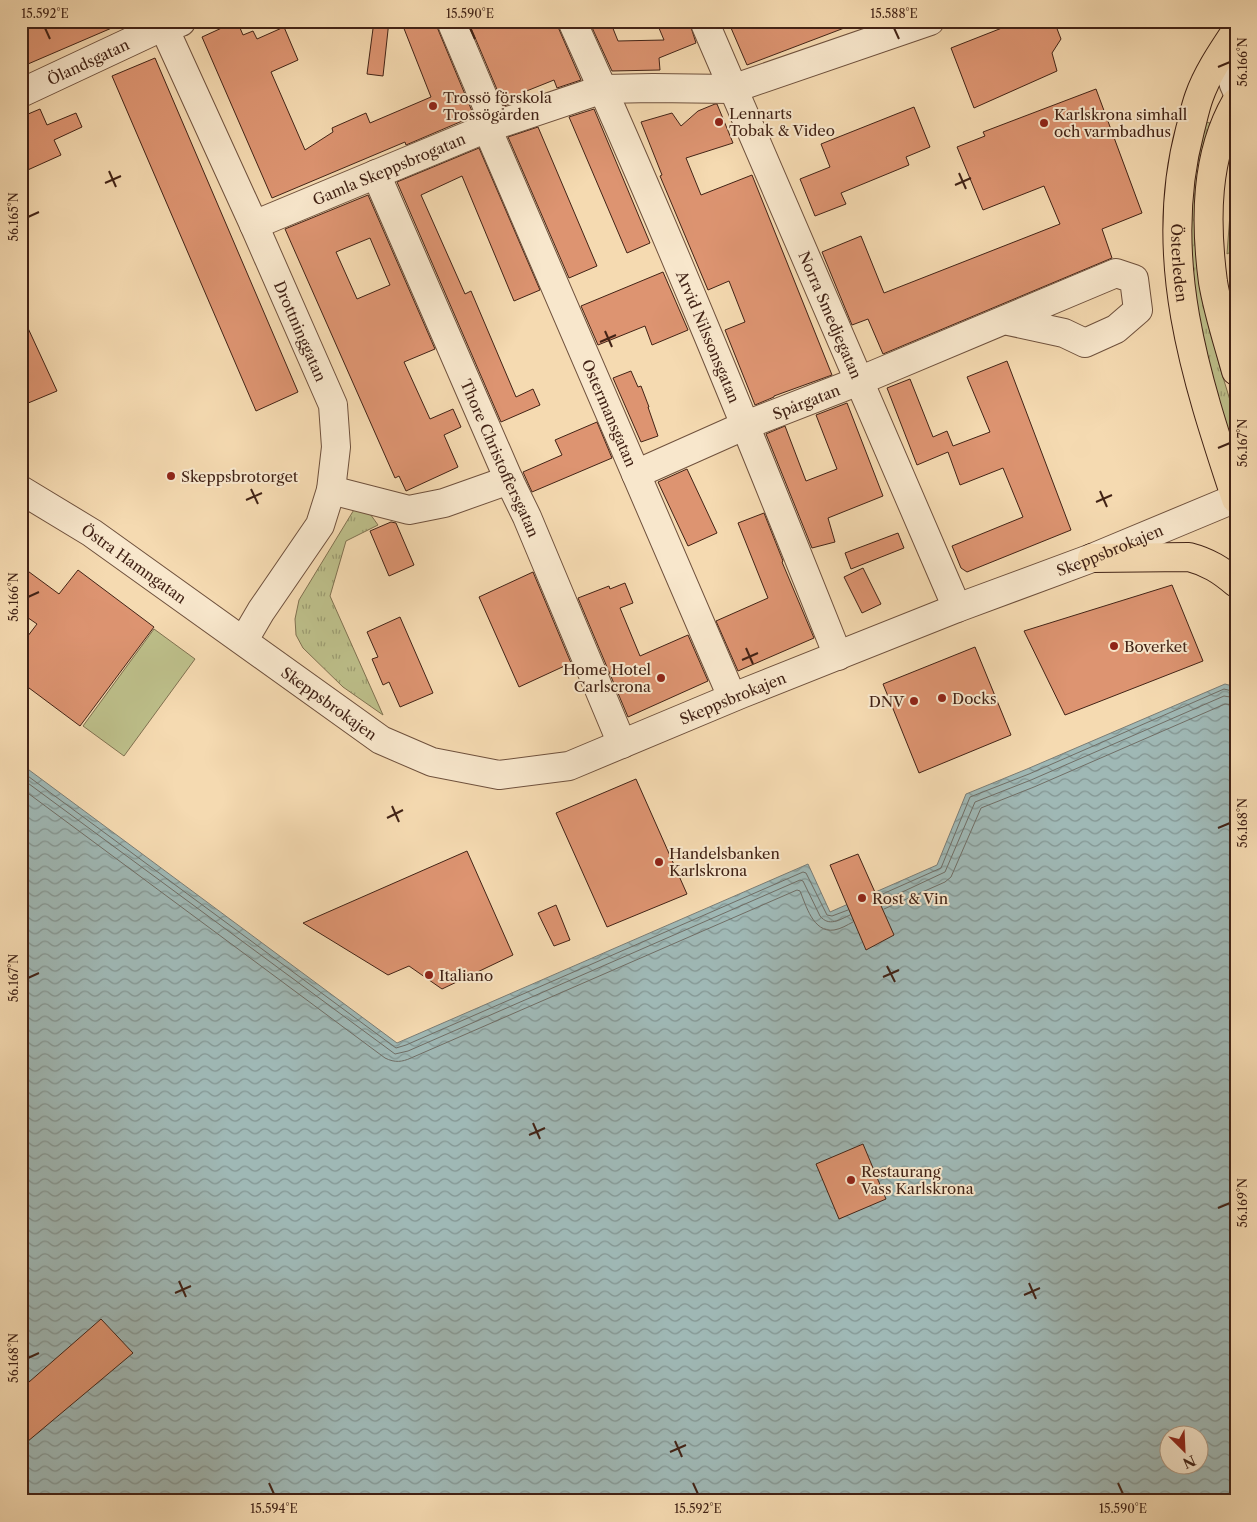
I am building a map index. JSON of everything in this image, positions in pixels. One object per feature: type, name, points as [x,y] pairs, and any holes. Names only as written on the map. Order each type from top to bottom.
[{"type":"main road","name":"Österleden","points":[[1236,31],[1230,69],[1199,97],[1183,158],[1177,199],[1176,246],[1187,335],[1199,383],[1236,499]]},
{"type":"main road","name":"Österleden","points":[[1236,102],[1224,127],[1212,169],[1209,233],[1213,282],[1236,371]]},
{"type":"main road","points":[[1092,558],[1189,557],[1203,560],[1222,571],[1236,584]]},
{"type":"street","name":"Ostermansgatan","points":[[451,21],[491,126],[636,474],[732,697]]},
{"type":"street","name":"Arvid Nilssonsgatan","points":[[572,21],[640,173],[746,425],[838,656]]},
{"type":"street","name":"Norra Smedjegatan","points":[[704,21],[957,608]]},
{"type":"street","name":"Gamla Skeppsbrogatan","points":[[254,225],[491,126],[603,90],[653,88],[732,89],[930,21]]},
{"type":"street","name":"Ölandsgatan","points":[[21,92],[169,23]]},
{"type":"street","name":"Drottninggatan","points":[[169,23],[254,225],[333,405],[336,447],[331,490],[320,525],[261,611],[244,640]]},
{"type":"street","name":"Thore Christoffersgatan","points":[[376,174],[509,480],[527,517],[622,744]]},
{"type":"street","name":"Spårgatan","points":[[636,474],[746,425],[859,381],[1004,320]]},
{"type":"street","points":[[331,490],[409,510],[444,503],[509,480]]},
{"type":"street","name":"Östra Hamngatan","points":[[21,490],[92,533],[244,640]]},
{"type":"street","name":"Skeppsbrokajen","points":[[244,640],[381,740],[432,762],[499,775],[569,766],[732,697],[957,608],[1092,558],[1236,499]]},
{"type":"green space","points":[[1206,122],[1210,123],[1201,156],[1196,190],[1195,242],[1203,299],[1219,364],[1236,420],[1236,446],[1231,447],[1212,390],[1189,263],[1189,204]]},
{"type":"green space","points":[[1232,187],[1236,191],[1236,249],[1227,254]]},
{"type":"green space","points":[[363,504],[378,525],[346,541],[330,596],[383,715],[343,687],[303,648],[296,635],[295,619],[299,600],[355,508]]},
{"type":"green space","points":[[154,629],[195,659],[124,756],[83,726]]},
{"type":"water","points":[[1225,684],[1236,687],[1236,1501],[21,1501],[21,764],[397,1043],[808,864],[830,912],[937,865],[966,794]]},
{"type":"building","points":[[44,21],[128,21],[21,67],[21,32]]},
{"type":"building","points":[[237,21],[243,35],[253,31],[257,39],[284,27],[298,60],[271,72],[305,150],[333,132],[332,128],[366,113],[370,123],[431,97],[401,21],[436,21],[474,116],[406,145],[405,142],[272,198],[202,37]]},
{"type":"building","points":[[374,21],[389,21],[383,76],[367,74]]},
{"type":"building","points":[[468,21],[557,21],[581,80],[557,88],[554,80],[524,92],[526,98],[504,106]]},
{"type":"building","points":[[589,21],[610,21],[618,41],[664,40],[656,21],[689,21],[696,43],[659,58],[660,70],[612,71]]},
{"type":"building","points":[[728,21],[860,21],[860,22],[747,65]]},
{"type":"building","points":[[1006,21],[1054,21],[1061,39],[1052,53],[1057,71],[974,108],[951,48],[1007,26]]},
{"type":"building","points":[[155,58],[298,392],[256,411],[112,76]]},
{"type":"building","points":[[1096,89],[1142,213],[1102,229],[1112,258],[883,354],[868,319],[852,325],[822,252],[861,236],[884,293],[1060,224],[1044,186],[983,210],[957,147],[985,136],[983,132]]},
{"type":"building","points":[[717,104],[733,143],[686,158],[701,195],[752,175],[832,375],[755,405],[725,330],[745,322],[729,281],[708,290],[660,176],[662,175],[641,122],[672,113],[681,126],[698,111]]},
{"type":"building","points":[[914,107],[930,147],[906,157],[909,165],[841,193],[846,204],[815,216],[800,179],[830,167],[821,144]]},
{"type":"building","points":[[40,109],[47,125],[76,113],[82,127],[54,140],[61,155],[21,173],[21,117]]},
{"type":"building","points":[[594,109],[650,243],[627,253],[569,117]]},
{"type":"building","points":[[538,127],[597,266],[569,278],[508,137]]},
{"type":"building","points":[[479,148],[540,290],[514,301],[462,176],[421,195],[465,294],[471,291],[516,397],[533,389],[540,405],[501,422],[397,182]]},
{"type":"building","points":[[368,195],[435,349],[404,362],[430,419],[453,409],[461,427],[444,435],[458,467],[406,491],[399,476],[395,478],[285,229]],"holes":[[[370,238],[390,285],[357,299],[336,252]]]},
{"type":"building","points":[[663,272],[688,330],[652,345],[645,326],[598,345],[581,306]]},
{"type":"building","points":[[21,313],[57,391],[21,406]]},
{"type":"building","points":[[1007,361],[1071,530],[967,572],[961,568],[952,546],[1023,517],[1003,468],[960,485],[948,452],[917,465],[887,388],[910,379],[933,437],[947,431],[953,446],[990,432],[967,377]]},
{"type":"building","points":[[631,371],[638,387],[641,386],[658,436],[641,442],[613,378]]},
{"type":"building","points":[[847,403],[883,496],[828,518],[835,542],[812,548],[766,434],[785,426],[806,481],[837,469],[816,415]]},
{"type":"building","points":[[597,422],[612,458],[532,492],[523,472],[562,455],[555,440]]},
{"type":"building","points":[[687,469],[717,533],[688,546],[658,482]]},
{"type":"building","points":[[764,513],[814,638],[738,671],[716,621],[768,598],[738,523]]},
{"type":"building","points":[[391,522],[396,523],[414,565],[389,576],[370,531]]},
{"type":"building","points":[[898,533],[904,548],[851,569],[845,553]]},
{"type":"building","points":[[21,566],[59,594],[78,570],[154,627],[80,726],[21,682],[21,645],[37,624],[21,613]]},
{"type":"building","points":[[863,568],[881,604],[862,613],[844,577]]},
{"type":"building","points":[[533,572],[571,663],[519,687],[479,597]]},
{"type":"building","points":[[625,583],[633,603],[620,608],[640,656],[688,635],[708,681],[628,717],[578,598],[609,586],[610,589]]},
{"type":"building","name":"Boverket","points":[[1172,585],[1203,661],[1065,715],[1024,631]]},
{"type":"building","points":[[400,617],[433,693],[400,707],[389,682],[383,685],[372,659],[378,657],[367,632]]},
{"type":"building","name":"Docks","points":[[975,647],[1011,735],[919,773],[883,684]]},
{"type":"building","points":[[636,779],[687,894],[607,927],[556,813]]},
{"type":"building","points":[[467,851],[513,955],[442,989],[409,966],[388,975],[303,923]]},
{"type":"building","points":[[858,854],[894,935],[866,950],[830,865]]},
{"type":"building","points":[[556,905],[570,940],[554,946],[538,913]]},
{"type":"building","points":[[863,1144],[886,1199],[839,1219],[816,1164]]},
{"type":"building","points":[[101,1319],[133,1353],[21,1447],[21,1389]]},
{"type":"place","name":"Trossö förskola Trossögården","points":[[433,106]]},
{"type":"place","name":"Lennarts Tobak & Video","points":[[719,122]]},
{"type":"place","name":"Karlskrona simhall och varmbadhus","points":[[1044,123]]},
{"type":"place","name":"Skeppsbrotorget","points":[[171,476]]},
{"type":"place","name":"Boverket","points":[[1114,646]]},
{"type":"place","name":"Home Hotel Carlscrona","points":[[661,678]]},
{"type":"place","name":"Docks","points":[[942,698]]},
{"type":"place","name":"DNV","points":[[914,701]]},
{"type":"place","name":"Handelsbanken Karlskrona","points":[[659,862]]},
{"type":"place","name":"Rost & Vin","points":[[862,898]]},
{"type":"place","name":"Italiano","points":[[429,975]]},
{"type":"place","name":"Restaurang Vass Karlskrona","points":[[851,1180]]}]
